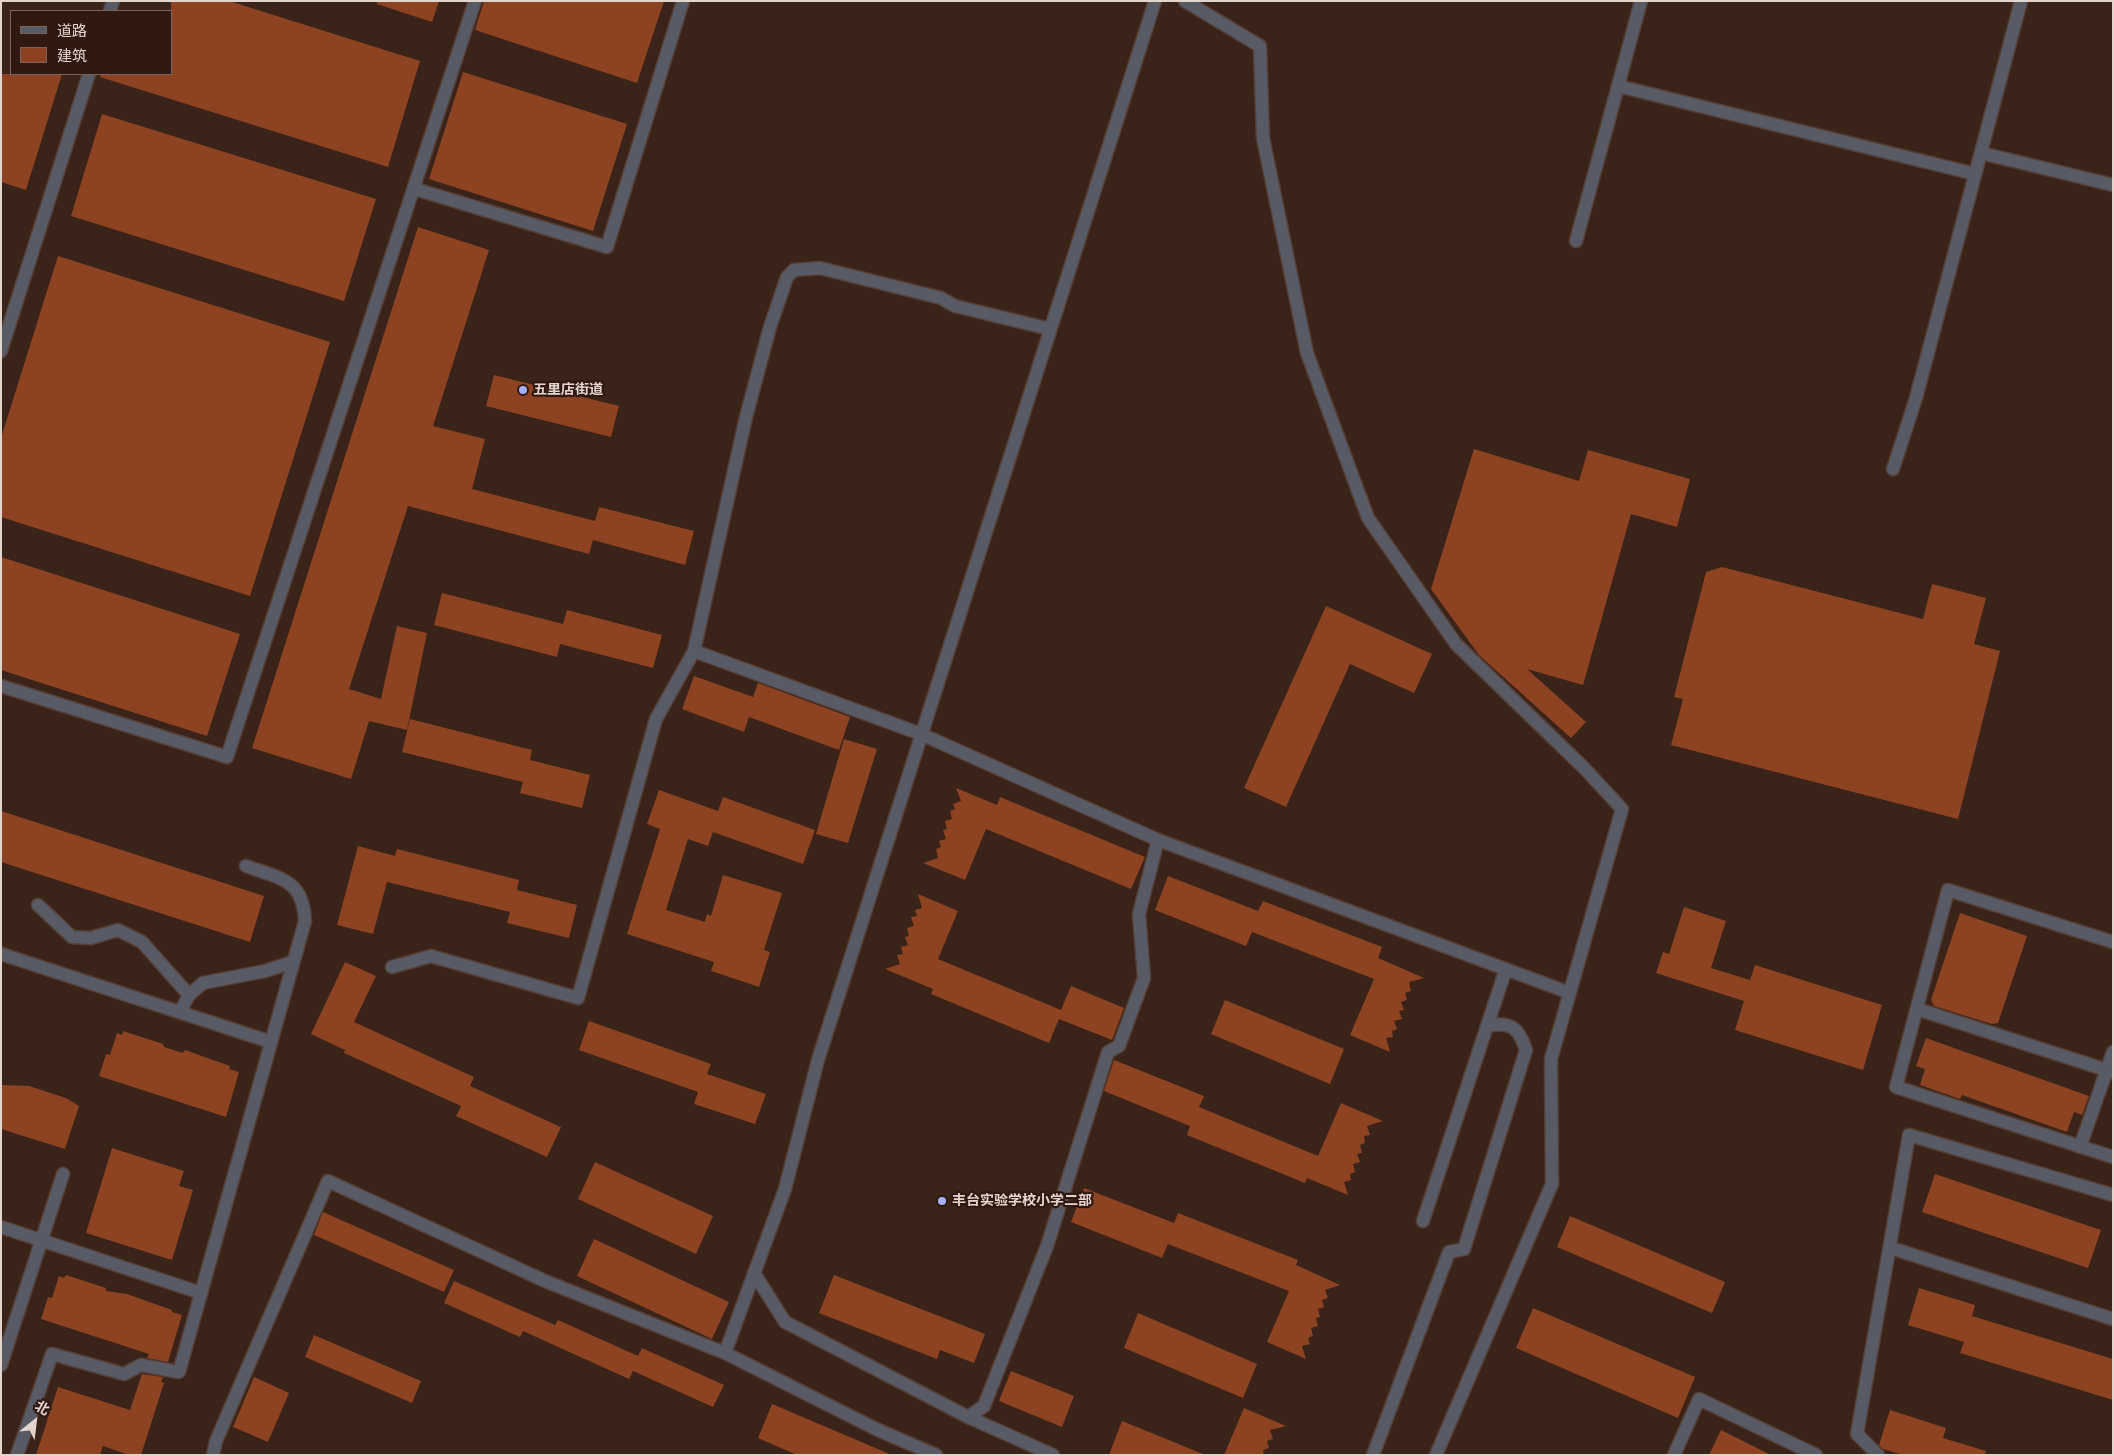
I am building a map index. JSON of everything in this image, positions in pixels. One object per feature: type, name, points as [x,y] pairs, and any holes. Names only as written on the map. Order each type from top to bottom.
[{"type":"street","points":[[1,686],[227,757],[415,189],[475,1]]},
{"type":"street","points":[[415,189],[606,247],[683,1]]},
{"type":"street","points":[[726,1353],[785,1189],[818,1060],[1155,1]]},
{"type":"street","points":[[1185,1],[1260,46],[1263,138],[1307,353],[1368,518],[1456,644],[1585,769],[1622,809],[1551,1059],[1552,1184],[1436,1455]]},
{"type":"street","points":[[1576,241],[1640,1]]},
{"type":"street","points":[[1893,469],[1916,398],[2021,1]]},
{"type":"street","points":[[1,351],[89,75]]},
{"type":"street","points":[[1618,86],[1975,174]]},
{"type":"street","points":[[1980,153],[2113,185]]},
{"type":"street","points":[[392,967],[432,956],[578,998],[656,720],[694,651],[763,354],[787,278],[794,270],[820,268],[941,298],[955,306],[1050,329]]},
{"type":"street","points":[[694,651],[921,734],[1158,840],[1570,993]]},
{"type":"street","points":[[968,1417],[984,1406],[1047,1246],[1108,1052],[1119,1046],[1144,978],[1139,914],[1158,840]]},
{"type":"street","points":[[17,1455],[52,1354],[124,1374],[141,1365],[178,1372],[305,921],[304,903],[297,890],[275,876],[246,866]]},
{"type":"street","points":[[2113,942],[1948,890],[1896,1087],[2113,1157]]},
{"type":"street","points":[[38,905],[72,937],[91,938],[118,930],[142,942],[189,995]]},
{"type":"street","points":[[1,954],[271,1042]]},
{"type":"street","points":[[180,1012],[189,995],[203,983],[265,971],[293,962]]},
{"type":"street","points":[[1423,1221],[1506,970]]},
{"type":"street","points":[[1917,1009],[2110,1071]]},
{"type":"street","points":[[1373,1455],[1449,1252],[1464,1249],[1526,1050],[1522,1037],[1514,1028],[1501,1023],[1487,1026]]},
{"type":"street","points":[[2080,1147],[2110,1071],[2113,1052]]},
{"type":"street","points":[[1878,1455],[1857,1434],[1891,1248],[1909,1135],[2113,1195]]},
{"type":"street","points":[[1,1365],[63,1174]]},
{"type":"street","points":[[213,1455],[220,1432],[328,1181],[545,1281],[726,1353],[878,1430],[936,1455]]},
{"type":"street","points":[[1,1227],[201,1293]]},
{"type":"street","points":[[1891,1248],[2113,1319]]},
{"type":"street","points":[[754,1273],[785,1322],[968,1417],[1053,1455]]},
{"type":"street","points":[[1674,1455],[1699,1398],[1816,1455]]},
{"type":"building","points":[[171,1],[229,1],[420,61],[388,167],[100,77],[101,75],[172,75]]},
{"type":"building","points":[[377,1],[439,1],[432,22],[377,4]]},
{"type":"building","points":[[484,1],[664,1],[637,83],[475,30]]},
{"type":"building","points":[[463,72],[627,124],[593,231],[429,179]]},
{"type":"building","points":[[1,74],[62,75],[26,190],[1,182]]},
{"type":"building","points":[[102,114],[376,199],[344,301],[71,216]]},
{"type":"building","points":[[418,227],[489,250],[433,426],[485,439],[472,489],[595,521],[599,507],[694,531],[685,565],[593,540],[589,554],[408,506],[349,689],[381,699],[397,626],[427,633],[407,730],[369,721],[351,779],[252,748]]},
{"type":"building","points":[[58,256],[330,342],[250,596],[1,517],[1,438]]},
{"type":"building","name":"五里店街道","points":[[494,375],[619,406],[611,437],[486,406]]},
{"type":"building","points":[[1474,449],[1579,481],[1588,450],[1690,479],[1677,527],[1631,514],[1583,685],[1527,669],[1586,722],[1571,738],[1479,655],[1431,589]]},
{"type":"building","points":[[1,557],[240,634],[207,736],[1,670]]},
{"type":"building","points":[[1722,567],[1923,619],[1932,584],[1986,598],[1974,644],[2000,651],[1958,819],[1671,745],[1683,699],[1674,697],[1706,572]]},
{"type":"building","points":[[442,593],[563,624],[567,610],[662,635],[653,668],[560,644],[557,657],[434,625]]},
{"type":"building","points":[[1326,606],[1432,654],[1414,693],[1350,664],[1286,807],[1244,788]]},
{"type":"building","points":[[694,676],[753,697],[758,683],[850,717],[839,750],[749,717],[744,732],[682,709]]},
{"type":"building","points":[[410,719],[532,750],[530,760],[590,775],[582,808],[520,793],[523,782],[402,752]]},
{"type":"building","points":[[844,739],[877,749],[848,843],[816,834]]},
{"type":"building","points":[[956,788],[997,805],[1000,797],[1145,857],[1131,889],[986,829],[965,880],[923,863],[938,858],[936,849],[941,847],[939,841],[946,839],[943,830],[947,829],[945,821],[952,819],[950,811],[955,809],[953,804],[961,801]]},
{"type":"building","points":[[659,790],[718,811],[723,797],[815,830],[803,864],[713,832],[708,846],[688,839],[666,910],[705,922],[707,914],[711,916],[723,875],[782,893],[764,950],[770,952],[759,987],[711,971],[714,962],[627,934],[660,829],[647,824]]},
{"type":"building","points":[[1,811],[264,896],[250,942],[1,862]]},
{"type":"building","points":[[358,846],[395,856],[397,849],[519,880],[517,890],[577,905],[569,938],[507,923],[510,912],[387,882],[373,934],[337,925]]},
{"type":"building","points":[[1168,876],[1258,911],[1263,901],[1382,947],[1378,958],[1424,978],[1409,982],[1411,991],[1405,993],[1407,1000],[1401,1002],[1404,1010],[1399,1011],[1402,1019],[1394,1021],[1397,1029],[1392,1031],[1393,1037],[1386,1038],[1390,1052],[1350,1035],[1374,979],[1252,932],[1246,946],[1155,910]]},
{"type":"building","points":[[918,894],[958,911],[938,959],[1061,1010],[1071,986],[1124,1008],[1112,1040],[1059,1019],[1049,1043],[931,994],[933,989],[885,969],[900,964],[897,955],[903,954],[901,947],[908,945],[905,937],[909,936],[907,928],[914,926],[911,917],[917,916],[915,910],[922,908]]},
{"type":"building","points":[[1684,907],[1726,921],[1711,968],[1750,980],[1755,965],[1882,1005],[1863,1070],[1735,1030],[1744,1001],[1656,973],[1663,952],[1669,954]]},
{"type":"building","points":[[1960,913],[2027,936],[1998,1023],[1992,1024],[1934,1006],[1931,1000]]},
{"type":"building","points":[[345,962],[376,976],[354,1022],[474,1077],[470,1086],[561,1127],[547,1157],[456,1116],[461,1106],[344,1053],[345,1050],[311,1034]]},
{"type":"building","points":[[1225,1000],[1344,1049],[1330,1084],[1211,1034]]},
{"type":"building","points":[[589,1021],[711,1064],[707,1074],[766,1094],[755,1124],[694,1104],[698,1092],[579,1050]]},
{"type":"building","points":[[123,1031],[163,1044],[164,1047],[183,1053],[185,1050],[230,1066],[229,1069],[239,1072],[226,1117],[99,1076],[106,1054],[110,1055],[117,1033],[122,1035]]},
{"type":"building","points":[[1926,1038],[2089,1096],[2082,1115],[2074,1112],[2067,1132],[1962,1095],[1960,1099],[1920,1085],[1925,1069],[1916,1066]]},
{"type":"building","points":[[1114,1060],[1204,1096],[1199,1107],[1318,1156],[1341,1103],[1383,1121],[1367,1126],[1370,1135],[1364,1136],[1365,1143],[1360,1145],[1362,1153],[1357,1154],[1360,1162],[1353,1164],[1355,1172],[1350,1174],[1351,1180],[1344,1182],[1348,1195],[1307,1178],[1305,1183],[1187,1135],[1190,1126],[1104,1091]]},
{"type":"building","points":[[1,1085],[29,1086],[66,1098],[79,1106],[65,1149],[1,1129]]},
{"type":"building","points":[[112,1148],[184,1171],[179,1186],[193,1190],[172,1260],[86,1233]]},
{"type":"building","points":[[595,1162],[713,1216],[696,1254],[578,1199]]},
{"type":"building","points":[[1935,1174],[2101,1230],[2088,1268],[1922,1212]]},
{"type":"building","points":[[1084,1188],[1174,1223],[1178,1213],[1298,1260],[1296,1265],[1340,1285],[1325,1290],[1328,1298],[1322,1300],[1324,1307],[1318,1309],[1320,1317],[1316,1318],[1318,1326],[1311,1328],[1313,1336],[1308,1338],[1310,1344],[1302,1346],[1306,1359],[1267,1342],[1289,1291],[1168,1244],[1162,1258],[1071,1222]]},
{"type":"building","points":[[323,1212],[454,1270],[444,1292],[314,1235]]},
{"type":"building","points":[[1570,1216],[1725,1282],[1712,1313],[1557,1247]]},
{"type":"building","points":[[594,1239],[729,1302],[712,1339],[577,1276]]},
{"type":"building","points":[[66,1275],[106,1288],[106,1291],[127,1294],[182,1315],[168,1362],[147,1358],[149,1354],[41,1319],[48,1297],[52,1298],[59,1276],[64,1278]]},
{"type":"building","points":[[834,1275],[985,1334],[974,1363],[940,1350],[937,1359],[819,1313]]},
{"type":"building","points":[[454,1281],[555,1325],[558,1320],[638,1356],[642,1348],[724,1385],[713,1407],[633,1371],[629,1379],[523,1331],[520,1337],[444,1303]]},
{"type":"building","points":[[1919,1288],[1975,1305],[1972,1316],[2113,1359],[2113,1400],[1960,1353],[1964,1342],[1908,1325]]},
{"type":"building","points":[[1533,1308],[1695,1377],[1678,1418],[1516,1348]]},
{"type":"building","points":[[1138,1313],[1257,1364],[1243,1398],[1124,1348]]},
{"type":"building","points":[[314,1335],[421,1381],[412,1403],[305,1357]]},
{"type":"building","points":[[1011,1371],[1074,1396],[1062,1427],[999,1401]]},
{"type":"building","points":[[142,1374],[163,1377],[161,1382],[164,1383],[141,1455],[129,1455],[103,1446],[100,1455],[36,1455],[58,1387],[130,1410]]},
{"type":"building","points":[[254,1377],[289,1393],[268,1442],[233,1427]]},
{"type":"building","points":[[772,1404],[892,1455],[797,1455],[758,1438]]},
{"type":"building","points":[[1244,1408],[1286,1426],[1270,1430],[1273,1439],[1267,1441],[1269,1448],[1263,1450],[1264,1455],[1224,1455]]},
{"type":"building","points":[[1890,1410],[1946,1428],[1943,1438],[1986,1451],[1985,1455],[1903,1455],[1883,1449],[1879,1445]]},
{"type":"building","points":[[1122,1421],[1203,1454],[1203,1455],[1109,1455]]},
{"type":"building","points":[[1721,1430],[1771,1455],[1709,1455]]},
{"type":"place","name":"五里店街道","points":[[523,390]]},
{"type":"place","name":"丰台实验学校小学二部","points":[[942,1201]]}]
